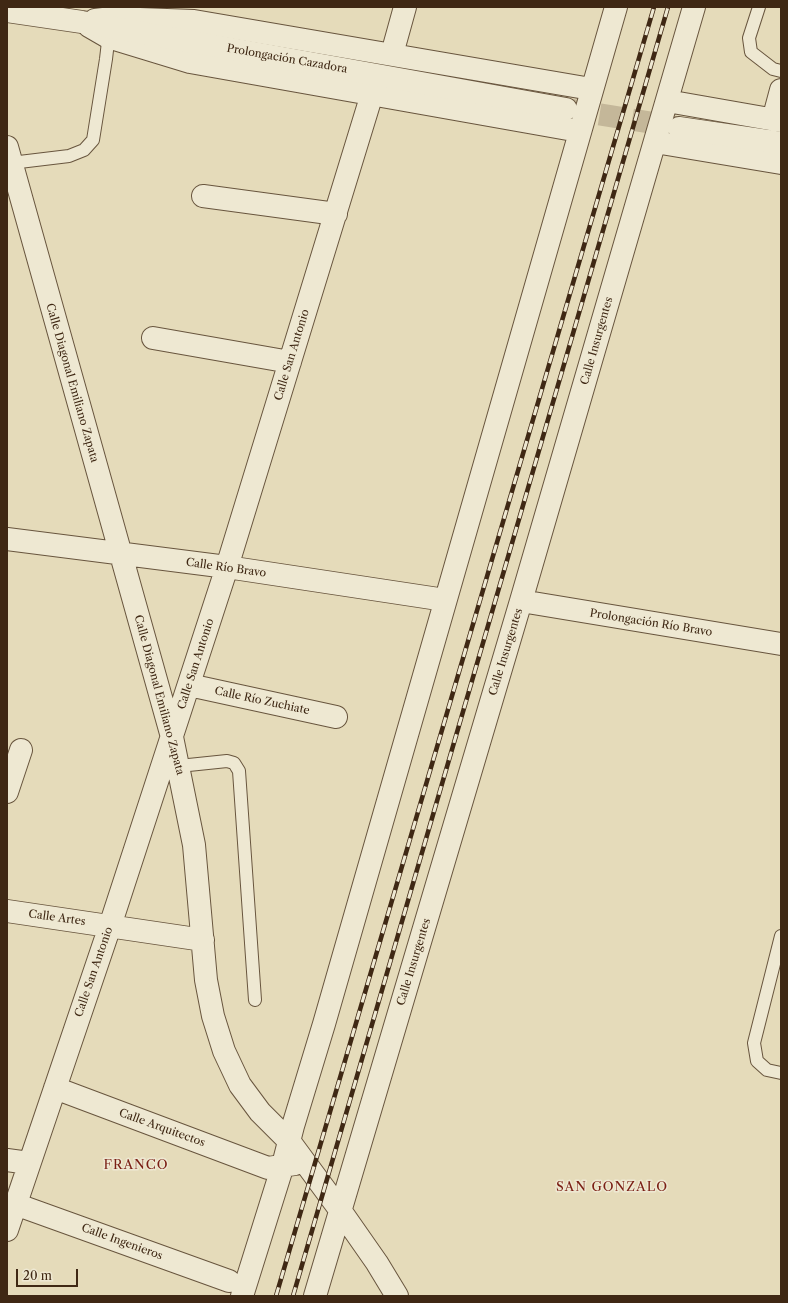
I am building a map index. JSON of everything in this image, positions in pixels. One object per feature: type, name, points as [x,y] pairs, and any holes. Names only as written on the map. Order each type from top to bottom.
[{"type":"street","points":[[392,54],[405,7]]},
{"type":"street","points":[[290,1142],[293,1126],[324,1024],[579,131],[616,7]]},
{"type":"street","name":"Calle Insurgentes","points":[[315,1296],[521,601],[694,7]]},
{"type":"street","name":"Prolongación Cazadora","points":[[7,11],[82,22],[566,109]]},
{"type":"street","points":[[110,27],[179,14],[194,21],[592,89]]},
{"type":"street","points":[[110,27],[190,62],[579,131]]},
{"type":"street","points":[[667,101],[777,120],[781,90]]},
{"type":"street","name":"Calle San Antonio","points":[[7,1230],[110,926],[227,567],[372,94]]},
{"type":"street","points":[[679,128],[781,143]]},
{"type":"street","points":[[655,142],[781,163]]},
{"type":"street","name":"Calle Diagonal Emiliano Zapata","points":[[9,155],[179,766],[194,845],[206,980],[213,1016],[224,1051],[240,1084],[260,1112],[290,1142],[285,1165],[340,1210],[377,1263],[397,1296]]},
{"type":"street","points":[[203,196],[336,214]]},
{"type":"street","points":[[153,338],[290,362]]},
{"type":"street","name":"Calle Río Bravo","points":[[7,539],[227,567],[445,600]]},
{"type":"street","name":"Prolongación Río Bravo","points":[[521,601],[781,644]]},
{"type":"street","name":"Calle Río Zuchiate","points":[[189,685],[336,717]]},
{"type":"street","points":[[7,792],[21,750]]},
{"type":"street","name":"Calle Artes","points":[[7,911],[203,940]]},
{"type":"street","name":"Calle Arquitectos","points":[[55,1088],[285,1165]]},
{"type":"street","points":[[7,1160],[29,1163]]},
{"type":"street","points":[[236,1288],[285,1165]]},
{"type":"street","name":"Calle Ingenieros","points":[[15,1204],[236,1288]]},
{"type":"lane","points":[[759,7],[750,38],[751,52],[773,69],[781,71]]},
{"type":"lane","points":[[9,155],[69,156],[84,150],[93,140],[110,27]]},
{"type":"lane","points":[[179,766],[227,761],[234,763],[239,771],[255,1000]]},
{"type":"lane","points":[[781,936],[754,1043],[757,1061],[767,1070],[781,1073]]},
{"type":"tunnel","points":[[567,109],[677,127]]},
{"type":"railway","points":[[276,1296],[654,7]]},
{"type":"railway","points":[[293,1296],[668,7]]},
{"type":"district","name":"FRANCO","points":[[136,1165]]},
{"type":"district","name":"SAN GONZALO","points":[[612,1187]]}]
